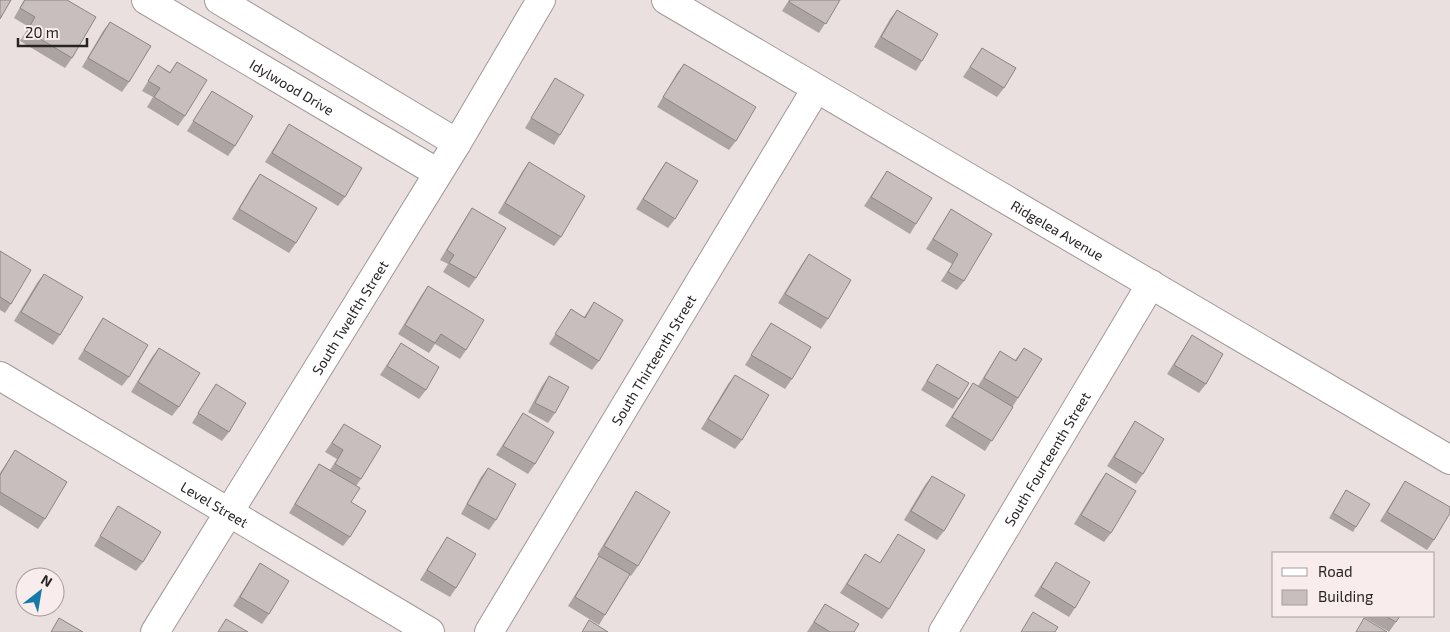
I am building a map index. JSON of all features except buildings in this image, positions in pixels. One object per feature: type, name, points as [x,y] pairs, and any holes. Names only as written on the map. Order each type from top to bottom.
[{"type":"street","name":"Idylwood Drive","points":[[146,0],[438,174]]},
{"type":"street","points":[[219,0],[457,143]]},
{"type":"street","name":"South Twelfth Street","points":[[155,632],[457,143],[541,0]]},
{"type":"street","name":"Ridgelea Avenue","points":[[666,0],[1450,460]]},
{"type":"street","name":"South Thirteenth Street","points":[[489,632],[816,89]]},
{"type":"street","name":"South Fourteenth Street","points":[[942,632],[1151,284]]},
{"type":"street","name":"Level Street","points":[[0,376],[430,632]]}]
